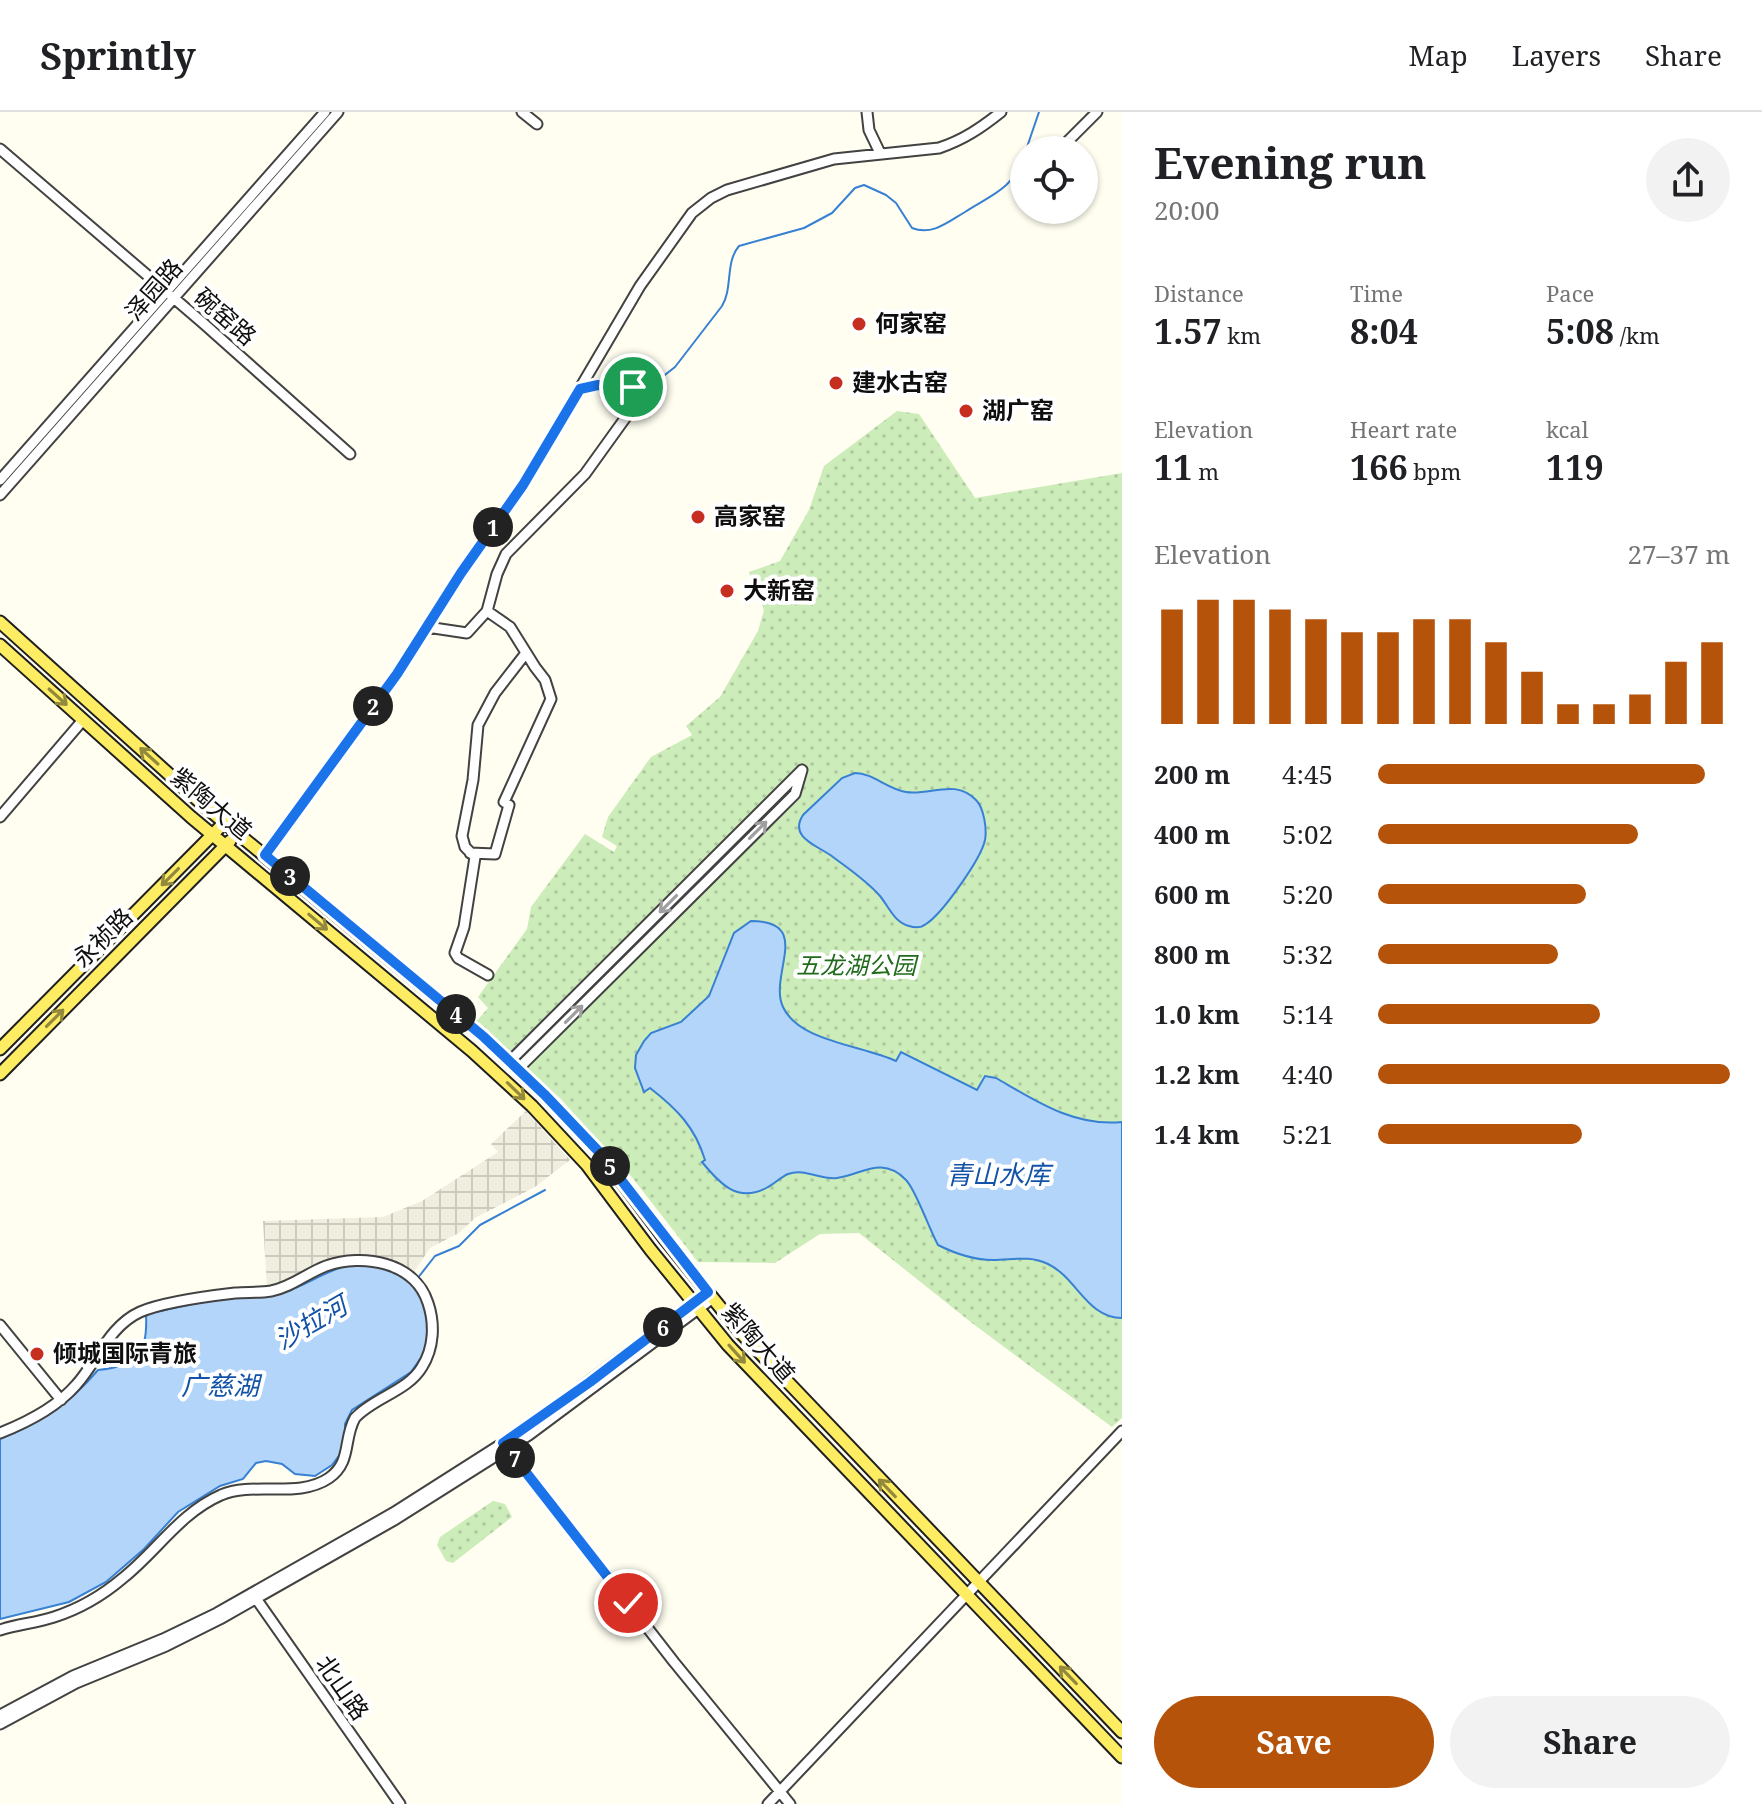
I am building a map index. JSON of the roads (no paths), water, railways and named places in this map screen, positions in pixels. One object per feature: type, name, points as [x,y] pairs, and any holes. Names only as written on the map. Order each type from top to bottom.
[{"type":"main road","name":"紫陶大道","points":[[0,622],[225,822],[514,1065],[601,1154],[710,1295],[790,1386],[1122,1732]]},
{"type":"main road","name":"紫陶大道","points":[[0,645],[212,835],[472,1051],[532,1106],[587,1165],[696,1306],[769,1389],[1122,1757]]},
{"type":"main road","name":"永祯路","points":[[0,1049],[225,822]]},
{"type":"main road","name":"永祯路","points":[[0,1074],[238,833]]},
{"type":"street","name":"泽园路","points":[[0,495],[325,112]]},
{"type":"street","name":"泽园路","points":[[0,480],[338,112]]},
{"type":"street","points":[[522,112],[537,124]]},
{"type":"street","points":[[867,112],[869,130],[880,153]]},
{"type":"street","points":[[265,855],[397,674],[523,485],[640,286],[676,232],[698,207],[722,192],[834,159],[949,145],[981,128],[1001,112]]},
{"type":"street","points":[[1073,136],[1097,112]]},
{"type":"street","name":"碗窑路","points":[[0,149],[350,454]]},
{"type":"street","points":[[427,627],[467,633],[487,611],[506,554],[585,474],[644,392],[643,388],[598,385],[580,389]]},
{"type":"street","points":[[470,853],[495,854],[509,805],[504,802],[551,699],[545,680],[509,625],[487,611]]},
{"type":"street","points":[[488,975],[458,958],[455,953],[464,927],[475,857],[465,847],[462,836],[473,780],[478,725],[495,693],[526,653]]},
{"type":"street","points":[[0,817],[83,720]]},
{"type":"street","points":[[802,770],[794,795],[514,1065],[802,770]]},
{"type":"street","points":[[0,1433],[33,1418],[61,1400],[108,1341],[139,1313],[203,1298],[281,1289],[322,1267],[349,1262],[389,1265],[413,1278],[424,1292],[431,1312],[433,1328],[424,1363],[411,1379],[355,1418],[350,1427],[346,1457],[334,1474],[307,1487],[247,1490],[216,1498],[186,1517],[133,1570],[98,1596],[70,1612],[0,1630]]},
{"type":"street","points":[[0,1724],[76,1683],[166,1646],[255,1597],[506,1446],[710,1295]]},
{"type":"street","points":[[0,1325],[61,1400]]},
{"type":"street","points":[[768,1804],[1121,1434]]},
{"type":"street","points":[[506,1446],[674,1662],[790,1804]]},
{"type":"street","points":[[0,1715],[73,1676],[255,1597]]},
{"type":"street","name":"北山路","points":[[255,1597],[400,1804]]},
{"type":"water","points":[[855,773],[906,792],[960,790],[976,800],[981,808],[986,830],[982,849],[951,898],[922,926],[911,927],[899,921],[869,885],[807,840],[799,830],[803,815],[842,778]]},
{"type":"water","name":"青山水库","points":[[751,921],[770,923],[780,930],[785,940],[780,994],[783,1007],[791,1019],[803,1028],[896,1061],[901,1052],[977,1090],[985,1076],[996,1078],[1072,1116],[1122,1122],[1122,1318],[1100,1312],[1058,1270],[1041,1261],[978,1259],[938,1245],[910,1185],[888,1169],[872,1168],[837,1178],[794,1173],[757,1192],[748,1193],[730,1189],[716,1178],[702,1162],[705,1160],[701,1148],[684,1120],[650,1088],[644,1092],[635,1068],[636,1055],[651,1033],[681,1022],[709,996],[734,933]]},
{"type":"water","name":"广慈湖","points":[[349,1265],[379,1265],[394,1269],[421,1289],[431,1331],[423,1355],[411,1372],[352,1410],[345,1424],[341,1453],[332,1465],[315,1476],[295,1474],[282,1464],[256,1463],[243,1479],[220,1486],[178,1512],[144,1549],[106,1582],[69,1602],[0,1619],[0,1439],[54,1411],[98,1370],[123,1365],[138,1356],[145,1339],[146,1314],[219,1299],[275,1295]]},
{"type":"waterway","points":[[1031,136],[1039,112]]},
{"type":"waterway","points":[[647,389],[675,367],[722,306],[732,260],[739,246],[804,228],[832,213],[855,188],[864,185],[896,203],[912,228],[926,230],[946,224],[1010,181]]},
{"type":"waterway","name":"沙拉河","points":[[417,1279],[435,1256],[459,1246],[480,1225],[545,1190]]},
{"type":"place","name":"何家窑","points":[[859,324]]},
{"type":"place","name":"建水古窑","points":[[836,383]]},
{"type":"place","name":"湖广窑","points":[[966,411]]},
{"type":"place","name":"高家窑","points":[[698,517]]},
{"type":"place","name":"大新窑","points":[[727,591]]},
{"type":"place","name":"倾城国际青旅","points":[[37,1354]]},
{"type":"park label","name":"五龙湖公园","points":[[856,966]]}]
